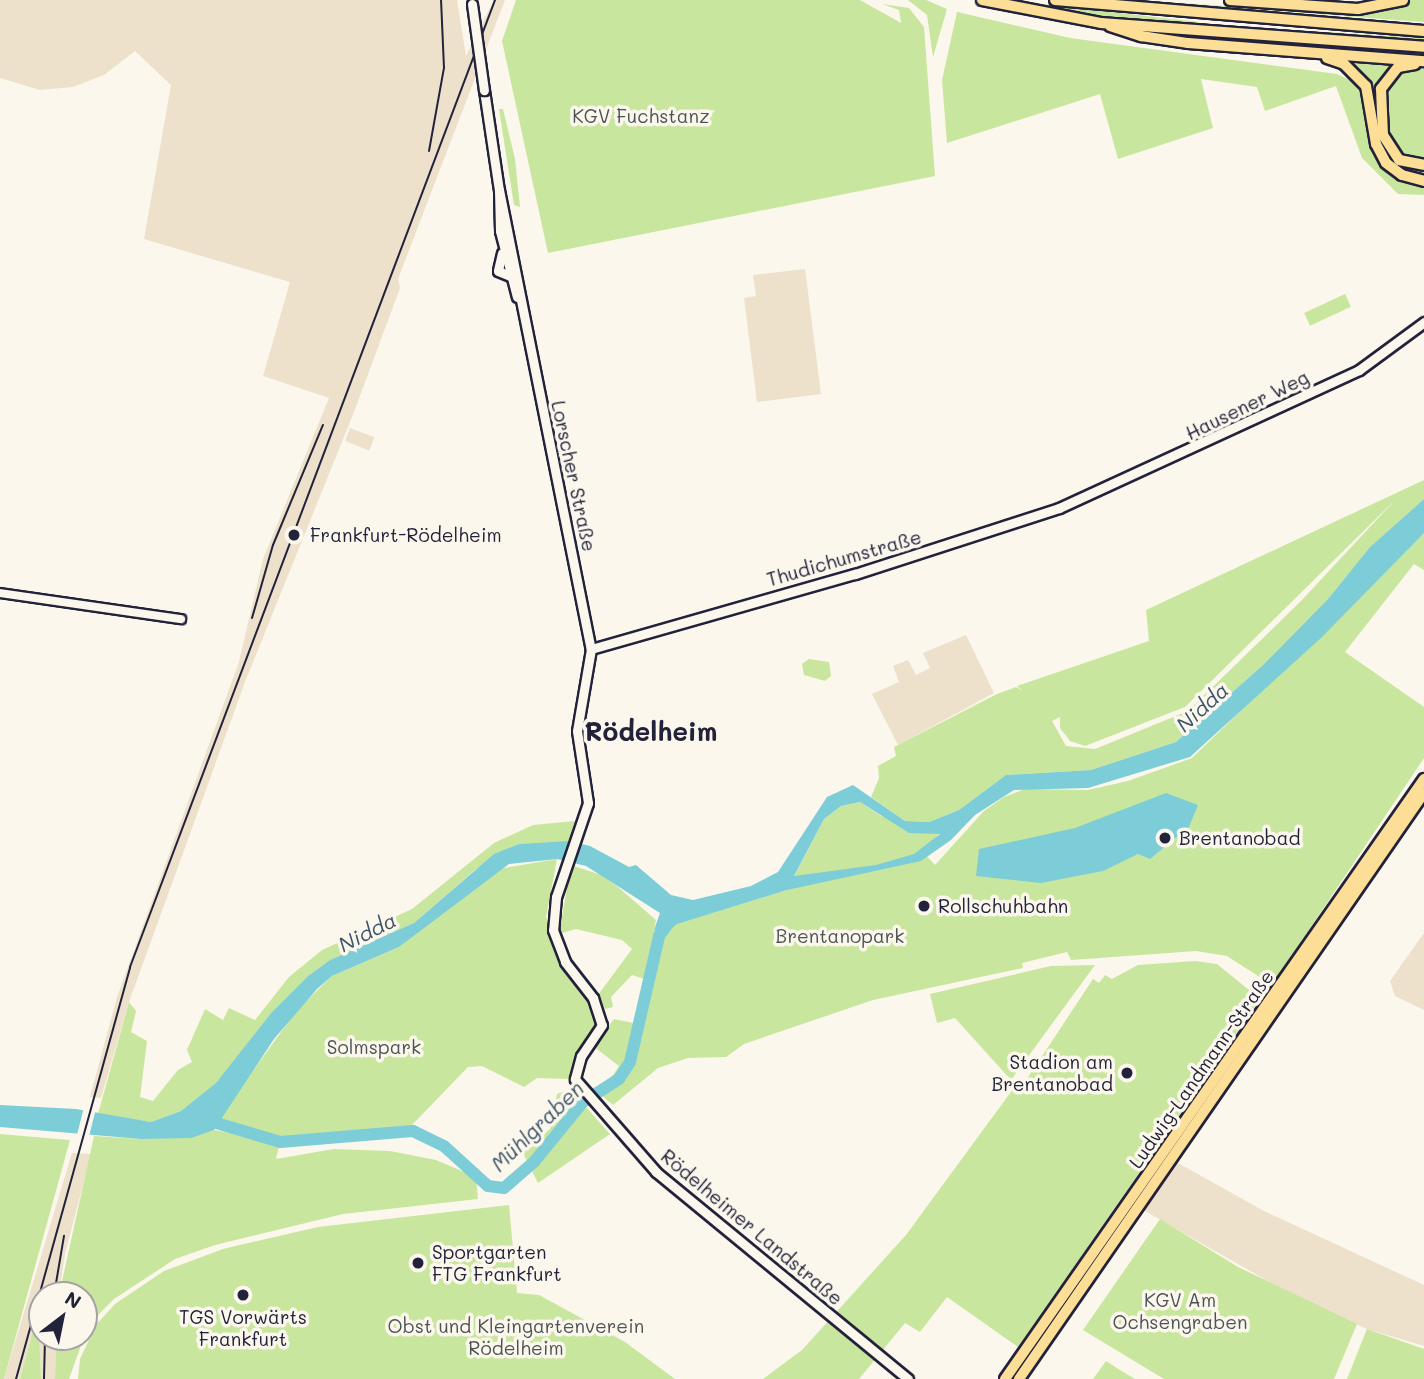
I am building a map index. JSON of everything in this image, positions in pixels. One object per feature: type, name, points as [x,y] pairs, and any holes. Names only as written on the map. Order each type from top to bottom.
[{"type":"highway","points":[[982,0],[1101,23],[1424,47]]},
{"type":"highway","points":[[1055,0],[1424,31]]},
{"type":"highway","points":[[1230,0],[1358,9],[1403,0]]},
{"type":"highway","points":[[1280,0],[1357,5],[1392,0]]},
{"type":"highway","points":[[1101,23],[1141,36],[1424,62]]},
{"type":"highway","points":[[1314,53],[1357,74],[1371,101],[1376,144],[1383,159],[1402,175],[1424,181]]},
{"type":"highway","points":[[1424,62],[1391,73],[1380,100],[1388,149],[1406,164],[1424,164]]},
{"type":"main road","name":"Lorscher Straße","points":[[471,2],[499,190],[591,649]]},
{"type":"main road","name":"Lorscher Straße","points":[[499,190],[503,244],[522,310]]},
{"type":"main road","points":[[503,244],[498,271],[510,275],[520,288]]},
{"type":"main road","name":"Hausener Weg","points":[[1075,501],[1359,370],[1423,323]]},
{"type":"main road","name":"Thudichumstraße","points":[[591,649],[931,550],[1075,501]]},
{"type":"main road","name":"Rödelheimer Landstraße","points":[[591,649],[577,731],[588,803],[556,897],[553,930],[565,962],[593,998],[602,1025],[574,1072],[586,1091],[656,1172],[908,1379]]},
{"type":"main road","name":"Ludwig-Landmann-Straße","points":[[1005,1379],[1424,779]]},
{"type":"main road","name":"Ludwig-Landmann-Straße","points":[[1019,1379],[1424,793]]},
{"type":"street","points":[[0,593],[181,619]]},
{"type":"shaded area","points":[[0,0],[457,0],[466,56],[494,0],[505,0],[398,279],[400,288],[354,412],[245,682],[129,1002],[101,1098],[90,1097],[117,997],[239,662],[263,559],[329,398],[263,376],[290,282],[144,239],[171,85],[135,51],[104,75],[73,87],[40,90],[0,78]]},
{"type":"shaded area","points":[[805,269],[821,394],[757,402],[744,298],[756,296],[753,275]]},
{"type":"shaded area","points":[[350,428],[374,437],[369,450],[345,441]]},
{"type":"shaded area","points":[[966,635],[994,693],[898,745],[872,694],[899,682],[893,666],[908,660],[916,675],[930,668],[923,653]]},
{"type":"shaded area","points":[[1424,933],[1424,1010],[1395,996],[1390,981]]},
{"type":"shaded area","points":[[72,1153],[91,1154],[65,1254],[61,1281],[33,1281]]},
{"type":"shaded area","points":[[1171,1159],[1264,1211],[1424,1285],[1424,1346],[1367,1329],[1299,1299],[1138,1207]]},
{"type":"shaded area","points":[[28,1299],[28,1349],[20,1379],[4,1379]]},
{"type":"shaded area","points":[[40,1351],[56,1351],[55,1379],[41,1379]]},
{"type":"green space","name":"KGV Fuchstanz","points":[[516,0],[860,0],[901,23],[899,10],[882,4],[909,8],[924,27],[935,176],[548,253],[502,41]]},
{"type":"green space","points":[[908,0],[926,0],[947,9],[933,57],[927,15]]},
{"type":"green space","points":[[1006,0],[1199,22],[1079,14]]},
{"type":"green space","points":[[1132,0],[1352,14],[1386,11],[1411,0],[1424,0],[1424,22]]},
{"type":"green space","points":[[957,12],[1070,38],[1337,74],[1354,82],[1365,102],[1371,150],[1384,170],[1399,181],[1424,187],[1424,195],[1398,194],[1362,158],[1336,86],[1265,111],[1257,87],[1201,79],[1213,128],[1118,159],[1100,94],[947,143],[942,80]]},
{"type":"green space","points":[[1294,32],[1424,38],[1424,41]]},
{"type":"green space","points":[[1347,62],[1396,64],[1380,84],[1382,141],[1391,157],[1424,168],[1424,177],[1404,170],[1383,152],[1370,86]]},
{"type":"green space","points":[[1424,68],[1424,158],[1420,160],[1399,153],[1389,137],[1386,93],[1401,71]]},
{"type":"green space","points":[[499,109],[503,109],[515,159],[520,207],[514,205]]},
{"type":"green space","points":[[1345,294],[1351,307],[1310,326],[1304,313]]},
{"type":"green space","points":[[1424,480],[1424,499],[1370,547],[1328,599],[1263,665],[1176,742],[1091,770],[1006,775],[959,810],[929,822],[905,821],[871,797],[879,778],[878,766],[896,756],[894,747],[997,694],[1016,687],[1023,691],[1017,686],[1149,641],[1146,610]],"holes":[[[1395,500],[1302,600],[1188,711],[1095,749],[1066,746],[1052,721],[1060,717],[1060,728],[1070,741],[1085,746],[1185,707]]]},
{"type":"green space","name":"Brentanobad","points":[[1424,533],[1424,570],[1414,564],[1345,652],[1424,707],[1424,758],[1272,985],[1227,956],[1196,951],[1071,960],[1067,952],[1022,963],[1023,968],[873,1000],[744,1044],[726,1057],[688,1058],[658,1068],[613,1105],[600,1094],[619,1066],[593,1046],[614,1019],[638,1024],[648,980],[632,975],[611,997],[613,1007],[605,1009],[598,995],[632,949],[622,940],[576,929],[559,934],[571,865],[601,875],[618,887],[656,920],[654,930],[787,890],[824,819],[841,806],[860,802],[881,816],[941,831],[924,853],[935,865],[984,811],[1004,797],[1025,789],[1088,790],[1128,781],[1192,758]]},
{"type":"green space","points":[[809,659],[829,662],[831,676],[825,681],[804,675],[802,664]]},
{"type":"green space","points":[[575,821],[568,842],[519,844],[476,869],[414,923],[330,960],[308,976],[272,1012],[216,1084],[181,1111],[151,1122],[98,1114],[129,1002],[136,1011],[131,1032],[147,1041],[140,1097],[153,1101],[178,1070],[192,1062],[187,1050],[205,1009],[223,1020],[229,1008],[255,1020],[289,977],[322,950],[412,909],[494,843],[533,825]]},
{"type":"green space","name":"Solmspark","points":[[557,859],[546,917],[558,937],[562,963],[591,999],[599,1025],[579,1052],[570,1079],[537,1078],[524,1087],[482,1066],[468,1067],[411,1126],[285,1141],[218,1119],[297,1010],[332,976],[399,947],[498,869]]},
{"type":"green space","points":[[1195,961],[1217,964],[1260,999],[1018,1347],[947,1297],[920,1332],[905,1323],[859,1379],[763,1379],[802,1350],[906,1235],[1016,1085],[1023,1085],[1093,979],[1099,983],[1105,975],[1112,979],[1138,965]]},
{"type":"green space","points":[[1095,965],[1011,1080],[955,1018],[937,1023],[930,994],[1051,966]]},
{"type":"green space","points":[[570,1089],[610,1134],[538,1183],[522,1151],[550,1129],[557,1094]]},
{"type":"green space","points":[[214,1130],[280,1142],[276,1159],[334,1149],[390,1151],[436,1160],[476,1177],[478,1199],[343,1214],[215,1245],[175,1259],[114,1299],[98,1315],[98,1281],[62,1281],[94,1136],[141,1139]]},
{"type":"green space","points":[[0,1134],[70,1140],[31,1281],[28,1281],[28,1292],[4,1379],[0,1379]]},
{"type":"green space","name":"Obst und Kleingartenverein Rödelheim","points":[[509,1205],[517,1293],[539,1295],[625,1342],[675,1379],[78,1379],[84,1351],[98,1351],[98,1323],[115,1304],[164,1271],[223,1249],[318,1227]]},
{"type":"green space","name":"KGV Am Ochsengraben","points":[[1160,1219],[1238,1267],[1357,1324],[1334,1379],[1164,1379],[1083,1330]]},
{"type":"green space","points":[[1367,1329],[1424,1349],[1424,1379],[1347,1379]]},
{"type":"green space","points":[[28,1349],[40,1351],[41,1379],[20,1379]]},
{"type":"green space","points":[[56,1351],[79,1351],[69,1379],[55,1379]]},
{"type":"green space","points":[[1106,1361],[1120,1370],[1135,1379],[1093,1379]]},
{"type":"water","points":[[1424,499],[1424,533],[1321,638],[1190,757],[1088,788],[1014,790],[975,815],[951,840],[921,861],[787,890],[677,924],[665,933],[654,930],[660,913],[586,866],[557,859],[509,864],[399,947],[332,976],[317,989],[274,1039],[214,1130],[191,1138],[141,1139],[0,1127],[0,1105],[76,1109],[151,1122],[181,1111],[216,1083],[272,1012],[308,976],[330,960],[414,923],[494,854],[519,844],[569,841],[590,846],[629,867],[636,865],[671,895],[693,900],[751,886],[778,872],[827,797],[853,785],[905,821],[929,822],[959,810],[1006,775],[1091,770],[1176,742],[1263,665],[1328,599],[1370,547]],"holes":[[[860,802],[909,833],[940,834],[914,854],[876,865],[794,876],[824,819],[841,806]]]},
{"type":"water","points":[[1166,793],[1198,805],[1189,827],[1150,859],[1138,854],[1103,871],[1041,883],[976,876],[979,849],[1075,828]]},
{"type":"pier","points":[[84,1107],[96,1110],[88,1139],[77,1136]]},
{"type":"waterway","name":"Mühlgraben","points":[[203,1119],[280,1142],[413,1131],[444,1146],[488,1186],[504,1188],[534,1162],[583,1102],[619,1079],[630,1062],[659,936],[670,921]]},
{"type":"railway","points":[[429,151],[444,68],[441,0]]},
{"type":"railway","points":[[16,1379],[130,967],[495,0]]},
{"type":"railway","points":[[252,618],[273,545],[323,425]]},
{"type":"railway","points":[[56,1281],[64,1236]]},
{"type":"railway","points":[[44,1379],[45,1351]]},
{"type":"place","name":"Frankfurt-Rödelheim","points":[[294,535]]},
{"type":"place","name":"Brentanobad","points":[[1165,838]]},
{"type":"place","name":"Rollschuhbahn","points":[[924,906]]},
{"type":"place","name":"Stadion am Brentanobad","points":[[1127,1073]]},
{"type":"place","name":"Sportgarten FTG Frankfurt","points":[[418,1263]]},
{"type":"place","name":"TGS Vorwärts Frankfurt","points":[[243,1295]]},
{"type":"district","name":"Rödelheim","points":[[651,732]]},
{"type":"water label","name":"Nidda","points":[[1202,707]]},
{"type":"water label","name":"Nidda","points":[[367,932]]},
{"type":"park label","name":"Brentanopark","points":[[840,936]]}]
